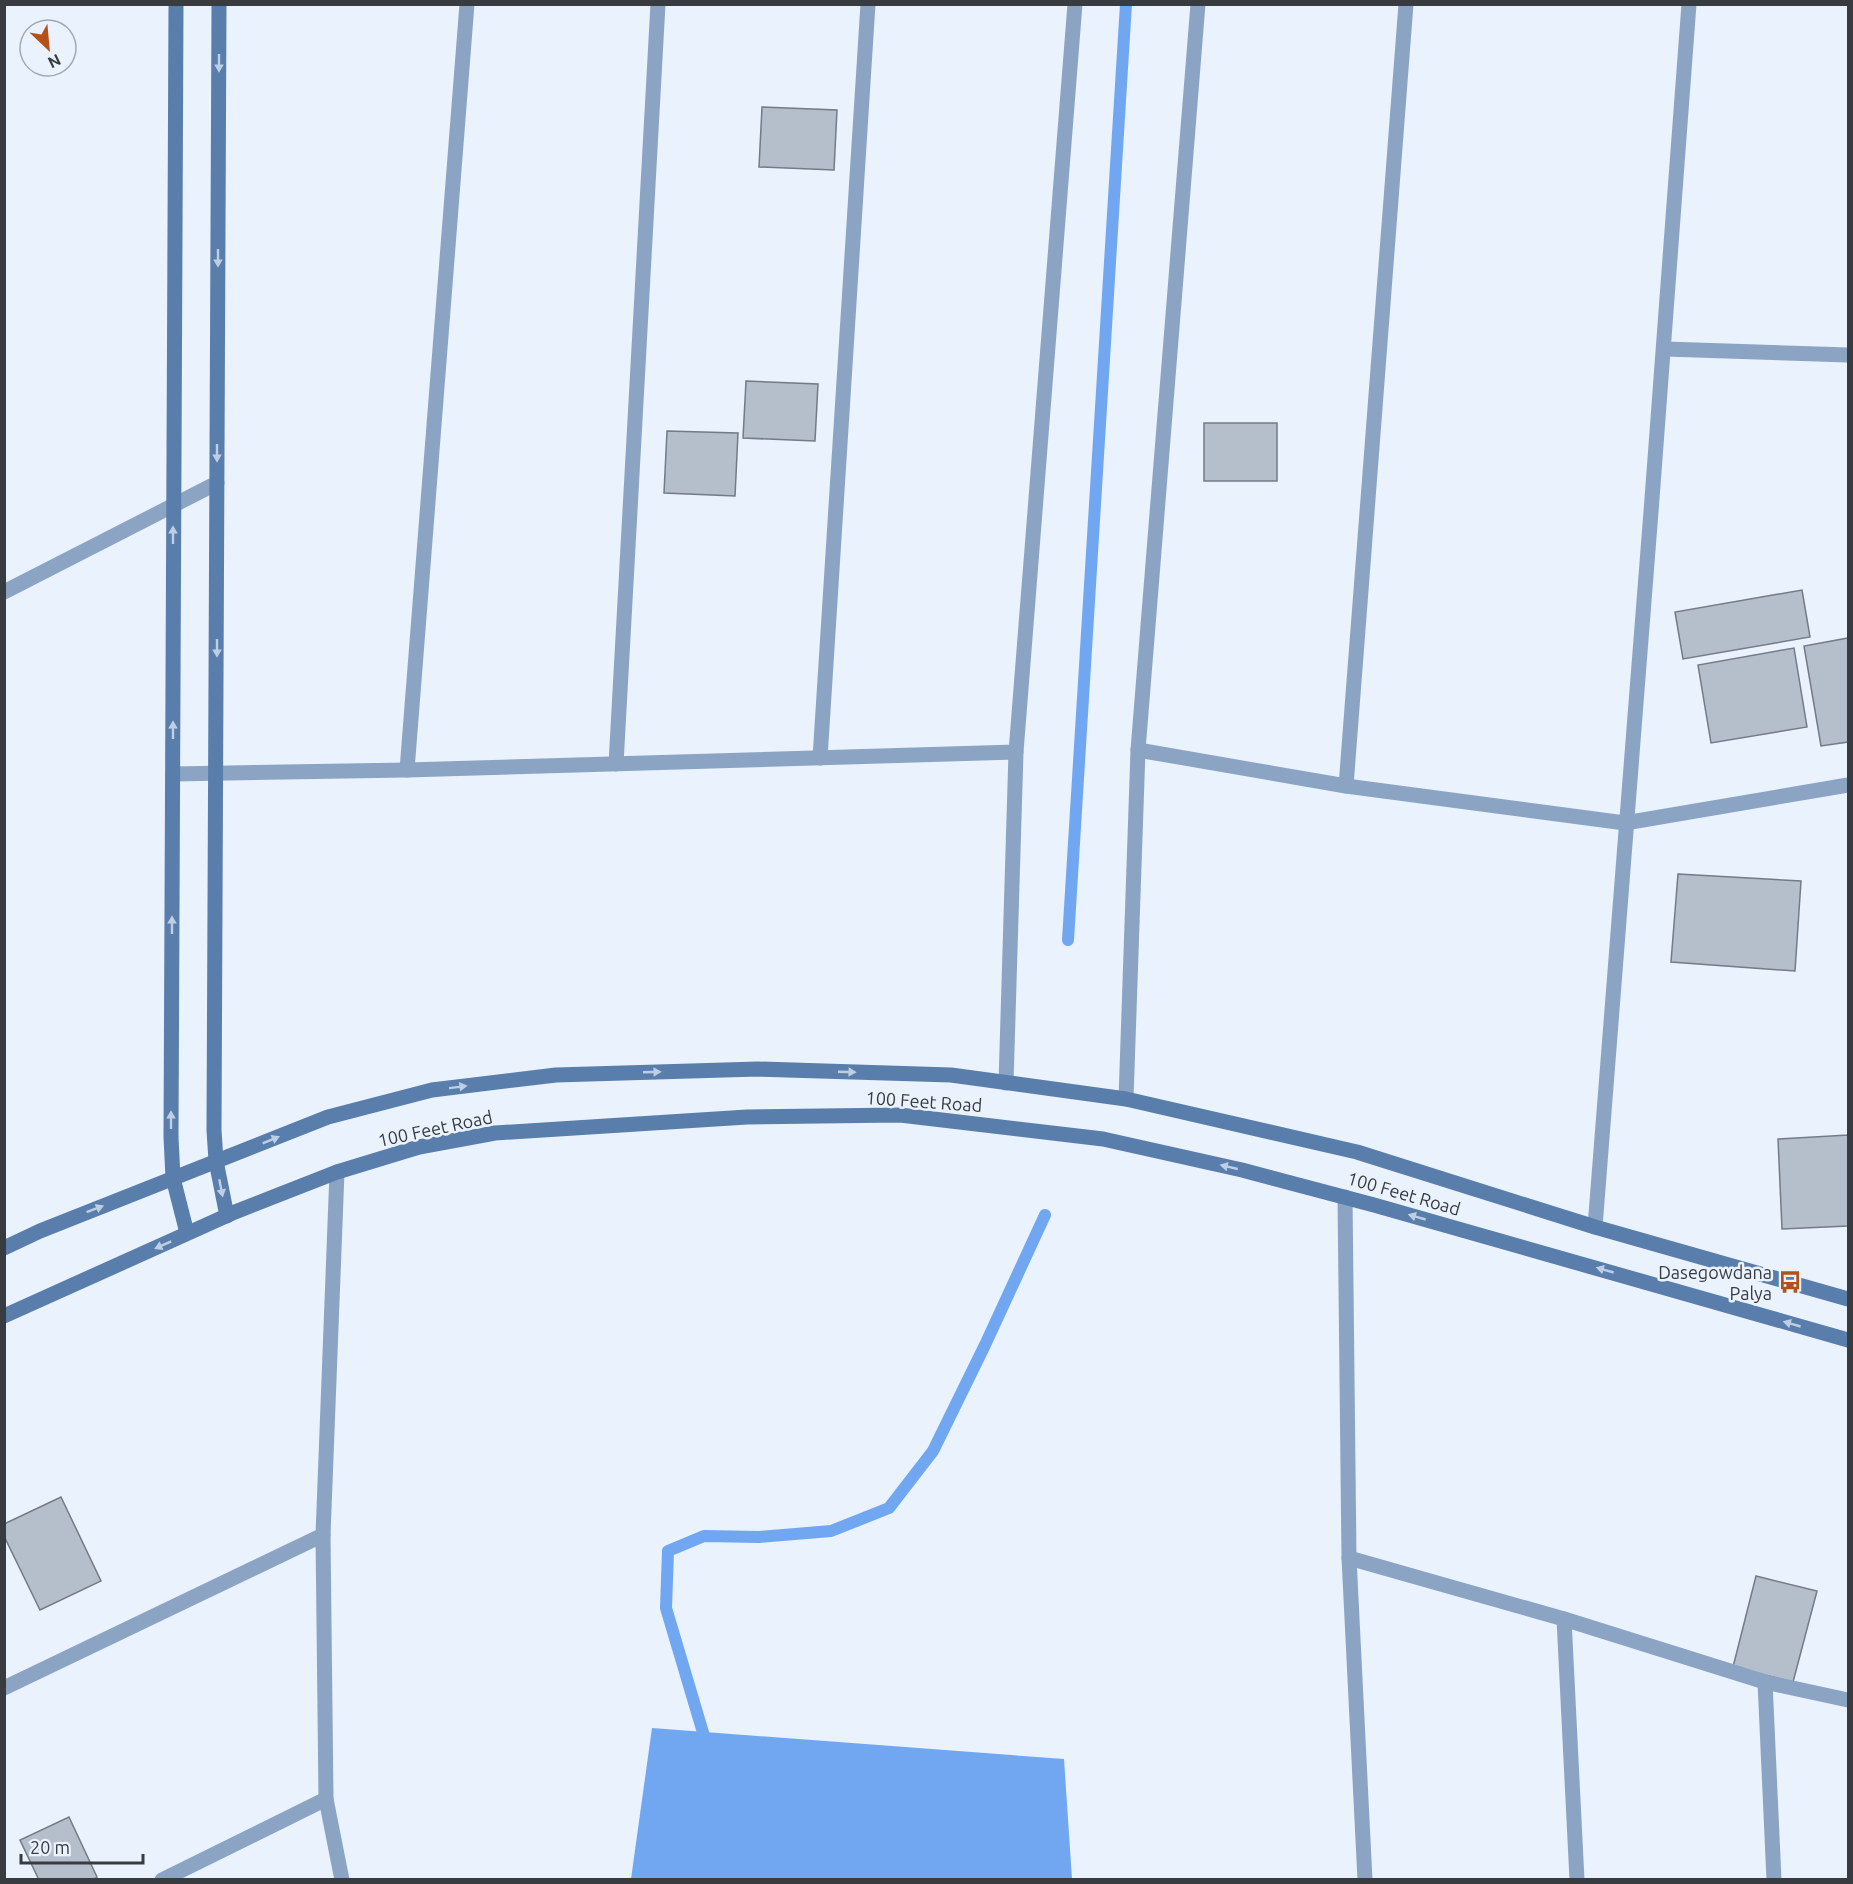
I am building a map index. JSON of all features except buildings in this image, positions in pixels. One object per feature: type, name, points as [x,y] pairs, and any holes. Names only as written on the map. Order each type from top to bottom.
[{"type":"main road","points":[[176,4],[171,1137],[173,1178],[187,1233]]},
{"type":"main road","points":[[219,4],[214,1130],[216,1161],[227,1216]]},
{"type":"main road","name":"100 Feet Road","points":[[4,1248],[40,1231],[328,1117],[432,1090],[556,1075],[758,1069],[951,1076],[1126,1099],[1357,1152],[1595,1227],[1848,1299]]},
{"type":"main road","name":"100 Feet Road","points":[[4,1316],[227,1216],[337,1172],[419,1147],[495,1133],[747,1117],[900,1115],[1102,1139],[1242,1170],[1345,1197],[1848,1340]]},
{"type":"street","points":[[407,770],[467,4]]},
{"type":"street","points":[[616,764],[658,4]]},
{"type":"street","points":[[820,758],[868,4]]},
{"type":"street","points":[[1006,1083],[1016,752],[1075,4]]},
{"type":"street","points":[[1126,1099],[1138,750],[1198,4]]},
{"type":"street","points":[[1347,786],[1406,4]]},
{"type":"street","points":[[1595,1227],[1625,823],[1665,349],[1689,4]]},
{"type":"street","points":[[1665,349],[1848,355]]},
{"type":"street","points":[[4,592],[217,483]]},
{"type":"street","points":[[1138,750],[1347,786],[1625,823],[1848,785]]},
{"type":"street","points":[[173,774],[407,770],[1016,752]]},
{"type":"street","points":[[337,1172],[323,1535],[326,1798],[342,1880]]},
{"type":"street","points":[[1345,1197],[1349,1558],[1365,1880]]},
{"type":"street","points":[[4,1689],[323,1535]]},
{"type":"street","points":[[1349,1558],[1564,1619],[1765,1682],[1848,1700]]},
{"type":"street","points":[[1564,1619],[1577,1880]]},
{"type":"street","points":[[1765,1682],[1774,1880]]},
{"type":"street","points":[[162,1880],[326,1798]]},
{"type":"water","points":[[652,1728],[1064,1759],[1072,1879],[631,1879]]},
{"type":"waterway","points":[[1068,940],[1126,4]]},
{"type":"waterway","points":[[707,1746],[666,1608],[668,1551],[704,1536],[759,1537],[831,1531],[889,1508],[933,1451],[1045,1215]]},
{"type":"place","name":"Dasegowdana Palya","points":[[1790,1282]]}]
